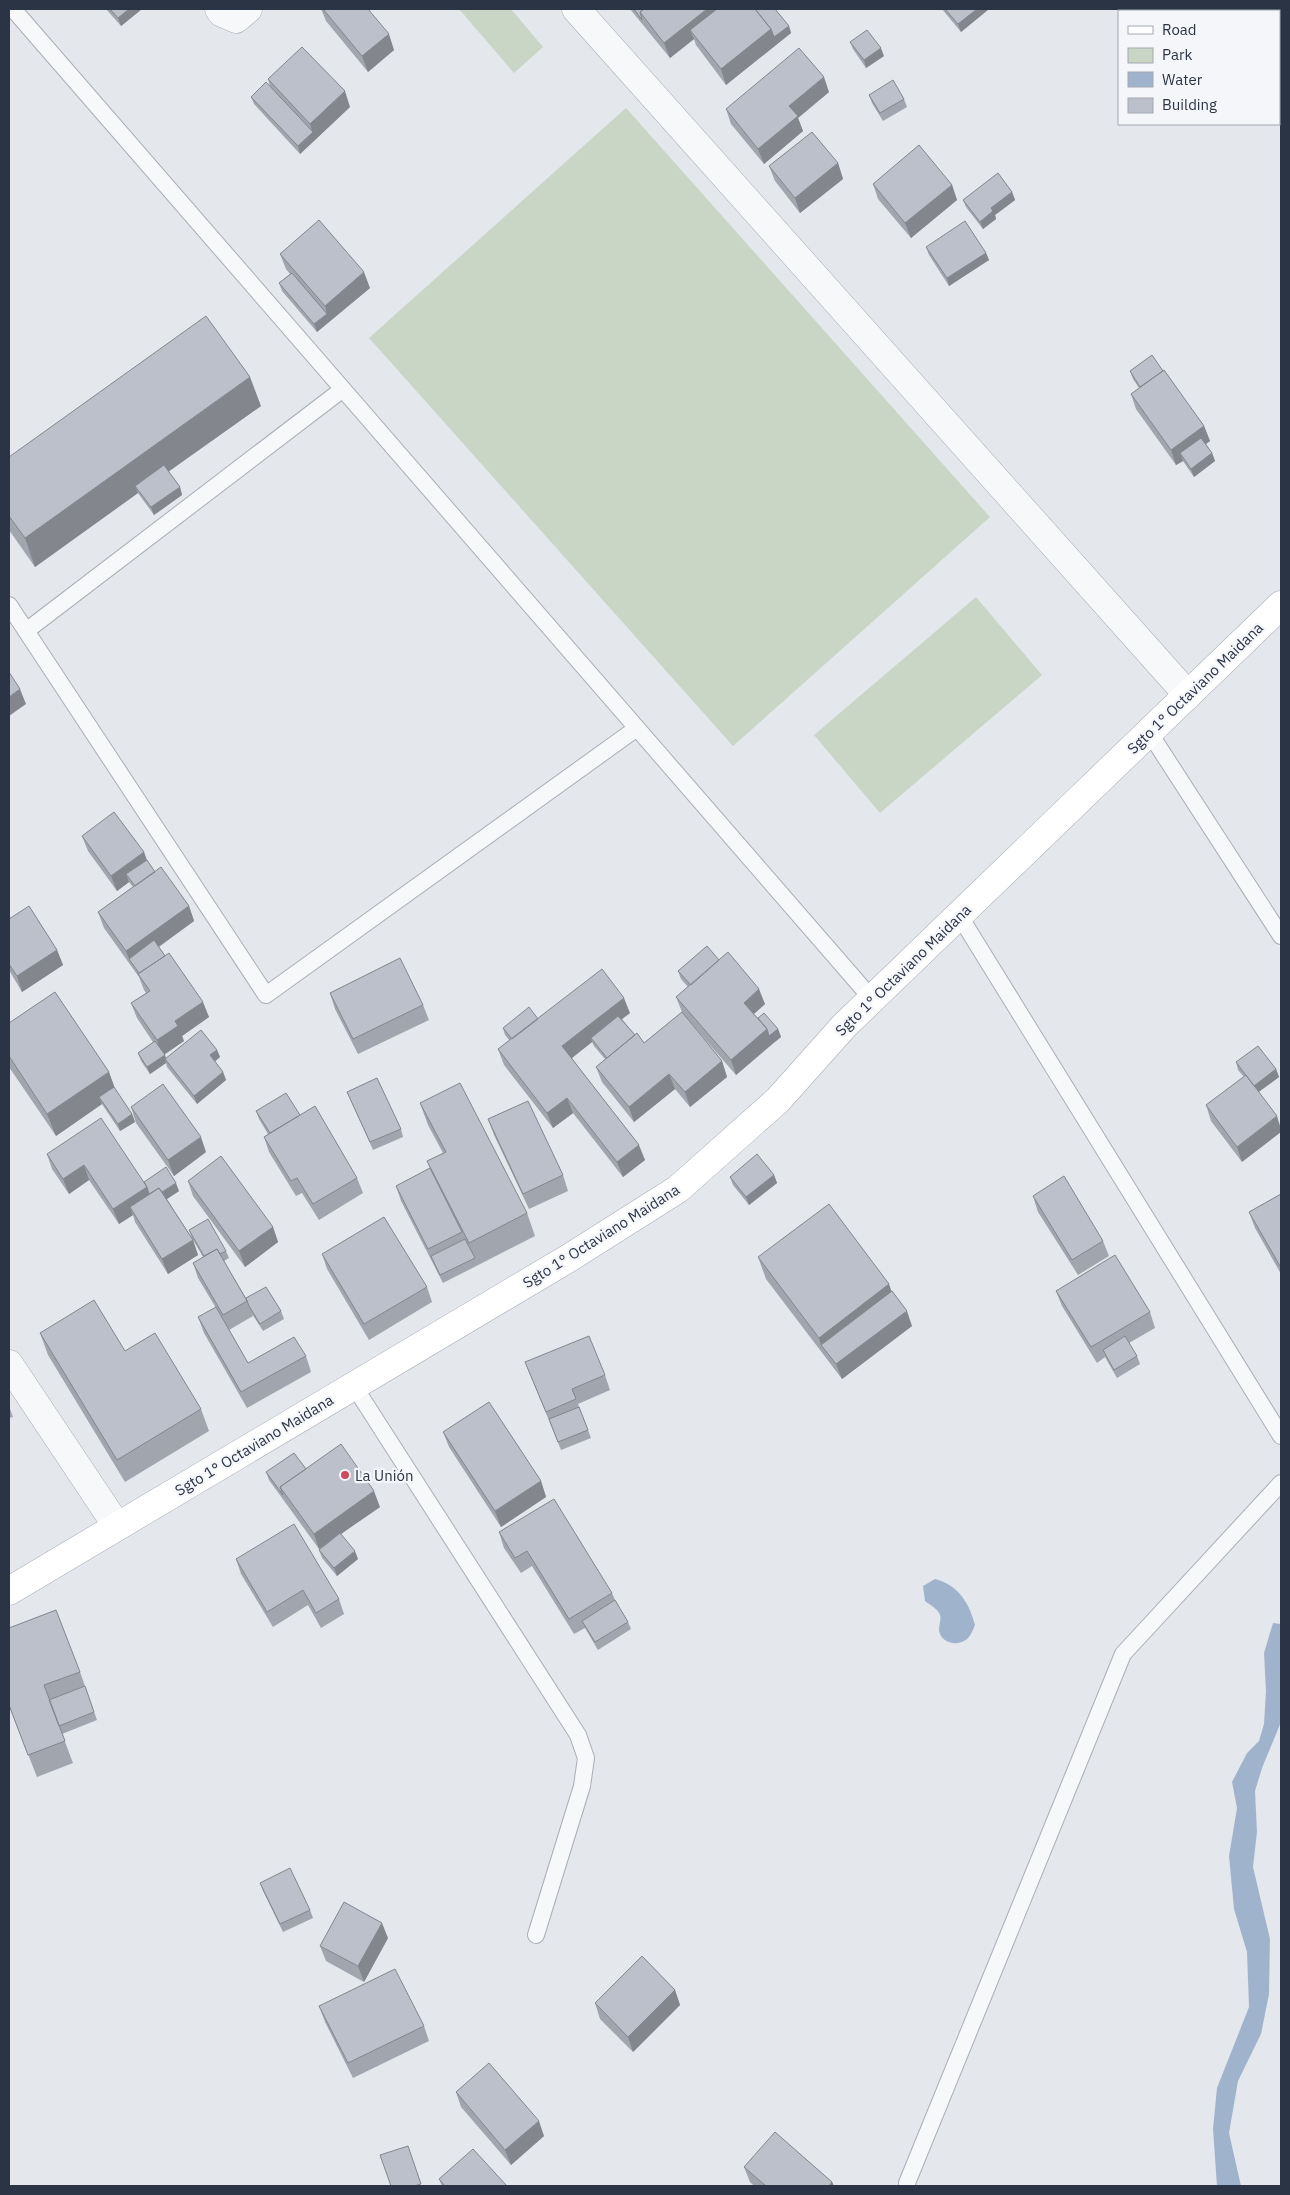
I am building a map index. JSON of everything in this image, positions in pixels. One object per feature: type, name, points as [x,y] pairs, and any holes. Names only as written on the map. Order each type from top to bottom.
[{"type":"main road","name":"Sgto 1° Octaviano Maidana","points":[[9,1591],[569,1258],[678,1189],[778,1100],[844,1026],[1281,605]]},
{"type":"street","points":[[219,9],[222,13],[236,19],[248,9]]},
{"type":"street","points":[[576,9],[1188,695]]},
{"type":"street","points":[[9,1364],[117,1526]]},
{"type":"lane","points":[[13,9],[872,999]]},
{"type":"lane","points":[[26,631],[343,389]]},
{"type":"lane","points":[[9,605],[266,995],[637,728]]},
{"type":"lane","points":[[1149,732],[1281,936]]},
{"type":"lane","points":[[959,915],[1281,1436]]},
{"type":"lane","points":[[354,1386],[578,1735],[586,1758],[582,1786],[536,1936]]},
{"type":"lane","points":[[907,2183],[1122,1654],[1281,1483]]},
{"type":"green space","points":[[459,9],[511,9],[543,47],[514,73]]},
{"type":"green space","points":[[626,108],[990,517],[733,746],[369,338]]},
{"type":"green space","points":[[976,597],[1042,675],[880,813],[814,735]]},
{"type":"water","points":[[935,1579],[950,1585],[956,1590],[969,1609],[975,1625],[970,1636],[960,1643],[948,1642],[942,1637],[939,1629],[940,1615],[936,1609],[925,1601],[923,1586]]},
{"type":"water","points":[[1273,1623],[1281,1624],[1281,1722],[1262,1768],[1255,1791],[1257,1832],[1253,1867],[1270,1939],[1269,1994],[1261,2034],[1238,2081],[1229,2133],[1241,2186],[1217,2186],[1213,2129],[1217,2088],[1249,2007],[1247,1952],[1234,1909],[1229,1856],[1237,1808],[1232,1782],[1247,1753],[1259,1741],[1264,1724],[1266,1691],[1264,1653]]},
{"type":"building","points":[[110,9],[129,9],[118,18]]},
{"type":"building","points":[[323,9],[368,9],[389,34],[362,56]]},
{"type":"building","points":[[634,9],[644,9],[640,12],[642,20]]},
{"type":"building","points":[[644,9],[707,9],[664,43],[640,12]]},
{"type":"building","points":[[717,9],[755,9],[771,29],[721,69],[690,30]]},
{"type":"building","points":[[755,9],[775,9],[789,26],[774,37],[771,29]]},
{"type":"building","points":[[945,9],[977,9],[958,24]]},
{"type":"building","points":[[867,30],[881,48],[864,60],[850,42]]},
{"type":"building","points":[[302,47],[345,91],[310,124],[268,79]]},
{"type":"building","points":[[799,48],[824,77],[789,106],[798,116],[758,149],[726,109]]},
{"type":"building","points":[[893,80],[904,99],[880,113],[869,95]]},
{"type":"building","points":[[266,82],[313,132],[298,146],[251,97]]},
{"type":"building","points":[[812,132],[838,163],[795,198],[769,166]]},
{"type":"building","points":[[919,145],[952,185],[905,223],[873,184]]},
{"type":"building","points":[[998,173],[1012,192],[991,208],[993,211],[980,222],[963,200]]},
{"type":"building","points":[[319,220],[364,272],[325,306],[280,254]]},
{"type":"building","points":[[965,221],[986,253],[947,278],[926,247]]},
{"type":"building","points":[[292,273],[327,314],[314,324],[279,283]]},
{"type":"building","points":[[206,316],[250,377],[25,538],[9,516],[9,457]]},
{"type":"building","points":[[1152,355],[1163,371],[1140,387],[1130,371]]},
{"type":"building","points":[[1164,370],[1204,426],[1171,450],[1131,394]]},
{"type":"building","points":[[1201,438],[1212,453],[1191,469],[1180,453]]},
{"type":"building","points":[[164,465],[180,487],[151,507],[135,486]]},
{"type":"building","points":[[9,672],[20,689],[9,697]]},
{"type":"building","points":[[114,812],[144,852],[111,876],[82,836]]},
{"type":"building","points":[[147,860],[155,872],[135,886],[126,874]]},
{"type":"building","points":[[161,867],[189,906],[126,951],[98,912]]},
{"type":"building","points":[[29,906],[57,950],[17,976],[9,964],[9,919]]},
{"type":"building","points":[[154,940],[165,956],[139,973],[129,959]]},
{"type":"building","points":[[707,946],[719,960],[691,985],[678,971]]},
{"type":"building","points":[[728,952],[759,989],[744,1003],[767,1029],[731,1060],[676,997]]},
{"type":"building","points":[[169,953],[203,1002],[175,1021],[178,1026],[157,1040],[131,1003],[150,991],[138,974]]},
{"type":"building","points":[[400,958],[423,1005],[353,1039],[330,993]]},
{"type":"building","points":[[602,969],[624,998],[562,1046],[639,1145],[617,1162],[567,1098],[547,1113],[498,1049]]},
{"type":"building","points":[[55,992],[109,1072],[47,1114],[9,1056],[9,1023]]},
{"type":"building","points":[[529,1007],[538,1019],[512,1039],[503,1028]]},
{"type":"building","points":[[682,1012],[722,1061],[685,1092],[669,1074],[629,1107],[596,1067],[637,1033],[644,1043]]},
{"type":"building","points":[[764,1013],[778,1029],[769,1036],[767,1029],[758,1018]]},
{"type":"building","points":[[618,1016],[635,1035],[607,1058],[591,1038]]},
{"type":"building","points":[[201,1030],[217,1050],[210,1055],[223,1072],[194,1096],[165,1059]]},
{"type":"building","points":[[155,1041],[165,1055],[147,1067],[138,1053]]},
{"type":"building","points":[[1258,1046],[1276,1069],[1254,1086],[1236,1062]]},
{"type":"building","points":[[1246,1075],[1277,1116],[1237,1147],[1206,1105]]},
{"type":"building","points":[[377,1078],[401,1129],[370,1142],[347,1092]]},
{"type":"building","points":[[460,1083],[527,1213],[469,1243],[427,1161],[446,1152],[420,1103]]},
{"type":"building","points":[[163,1084],[201,1137],[168,1160],[131,1107]]},
{"type":"building","points":[[114,1087],[132,1114],[118,1124],[99,1097]]},
{"type":"building","points":[[286,1093],[300,1115],[270,1133],[256,1111]]},
{"type":"building","points":[[528,1101],[563,1175],[523,1194],[488,1119]]},
{"type":"building","points":[[315,1106],[357,1178],[313,1204],[297,1178],[291,1181],[264,1137]]},
{"type":"building","points":[[101,1118],[147,1187],[113,1209],[84,1165],[63,1179],[47,1154]]},
{"type":"building","points":[[757,1154],[774,1175],[746,1197],[730,1177]]},
{"type":"building","points":[[221,1156],[273,1227],[239,1251],[188,1181]]},
{"type":"building","points":[[166,1167],[176,1183],[162,1192],[159,1188],[149,1194],[144,1182]]},
{"type":"building","points":[[430,1168],[462,1232],[428,1249],[396,1186]]},
{"type":"building","points":[[1064,1176],[1103,1241],[1072,1260],[1033,1196]]},
{"type":"building","points":[[159,1188],[193,1240],[162,1259],[130,1207]]},
{"type":"building","points":[[1281,1194],[1281,1266],[1280,1266],[1249,1212]]},
{"type":"building","points":[[829,1204],[889,1284],[819,1338],[758,1257]]},
{"type":"building","points":[[384,1217],[427,1287],[364,1324],[322,1254]]},
{"type":"building","points":[[208,1219],[226,1251],[220,1254],[217,1249],[204,1256],[189,1230]]},
{"type":"building","points":[[465,1239],[475,1258],[440,1275],[431,1256]]},
{"type":"building","points":[[217,1249],[247,1301],[223,1315],[193,1263]]},
{"type":"building","points":[[1115,1255],[1150,1312],[1091,1347],[1056,1291]]},
{"type":"building","points":[[266,1287],[281,1311],[260,1324],[246,1298]]},
{"type":"building","points":[[892,1291],[907,1311],[836,1364],[821,1345]]},
{"type":"building","points":[[94,1300],[125,1351],[155,1333],[201,1409],[117,1460],[40,1333]]},
{"type":"building","points":[[216,1307],[248,1363],[294,1337],[306,1356],[241,1392],[198,1317]]},
{"type":"building","points":[[589,1336],[605,1375],[572,1389],[576,1399],[546,1412],[525,1362]]},
{"type":"building","points":[[1125,1336],[1137,1356],[1114,1370],[1103,1350]]},
{"type":"building","points":[[489,1402],[541,1481],[495,1511],[443,1432]]},
{"type":"building","points":[[579,1407],[588,1430],[558,1442],[549,1419]]},
{"type":"building","points":[[341,1444],[374,1491],[314,1534],[280,1487]]},
{"type":"building","points":[[294,1453],[306,1469],[280,1487],[283,1495],[266,1472]]},
{"type":"building","points":[[554,1499],[612,1593],[569,1619],[527,1551],[515,1558],[499,1532]]},
{"type":"building","points":[[294,1524],[339,1599],[316,1613],[303,1590],[267,1612],[236,1559]]},
{"type":"building","points":[[340,1533],[355,1551],[334,1568],[319,1550]]},
{"type":"building","points":[[615,1600],[628,1622],[595,1642],[582,1621]]},
{"type":"building","points":[[56,1610],[80,1672],[44,1685],[65,1741],[28,1755],[9,1705],[9,1628]]},
{"type":"building","points":[[85,1686],[94,1712],[59,1726],[49,1700]]},
{"type":"building","points":[[290,1868],[310,1910],[280,1924],[260,1883]]},
{"type":"building","points":[[344,1902],[382,1923],[358,1966],[320,1946]]},
{"type":"building","points":[[642,1956],[675,1990],[628,2037],[595,2003]]},
{"type":"building","points":[[395,1969],[424,2026],[348,2063],[319,2006]]},
{"type":"building","points":[[489,2063],[539,2121],[505,2150],[456,2092]]},
{"type":"building","points":[[775,2132],[832,2182],[829,2186],[766,2186],[744,2167]]},
{"type":"building","points":[[408,2146],[421,2184],[414,2186],[391,2186],[380,2155]]},
{"type":"building","points":[[473,2149],[507,2186],[445,2186],[439,2179]]},
{"type":"place","name":"La Unión","points":[[345,1475]]}]
